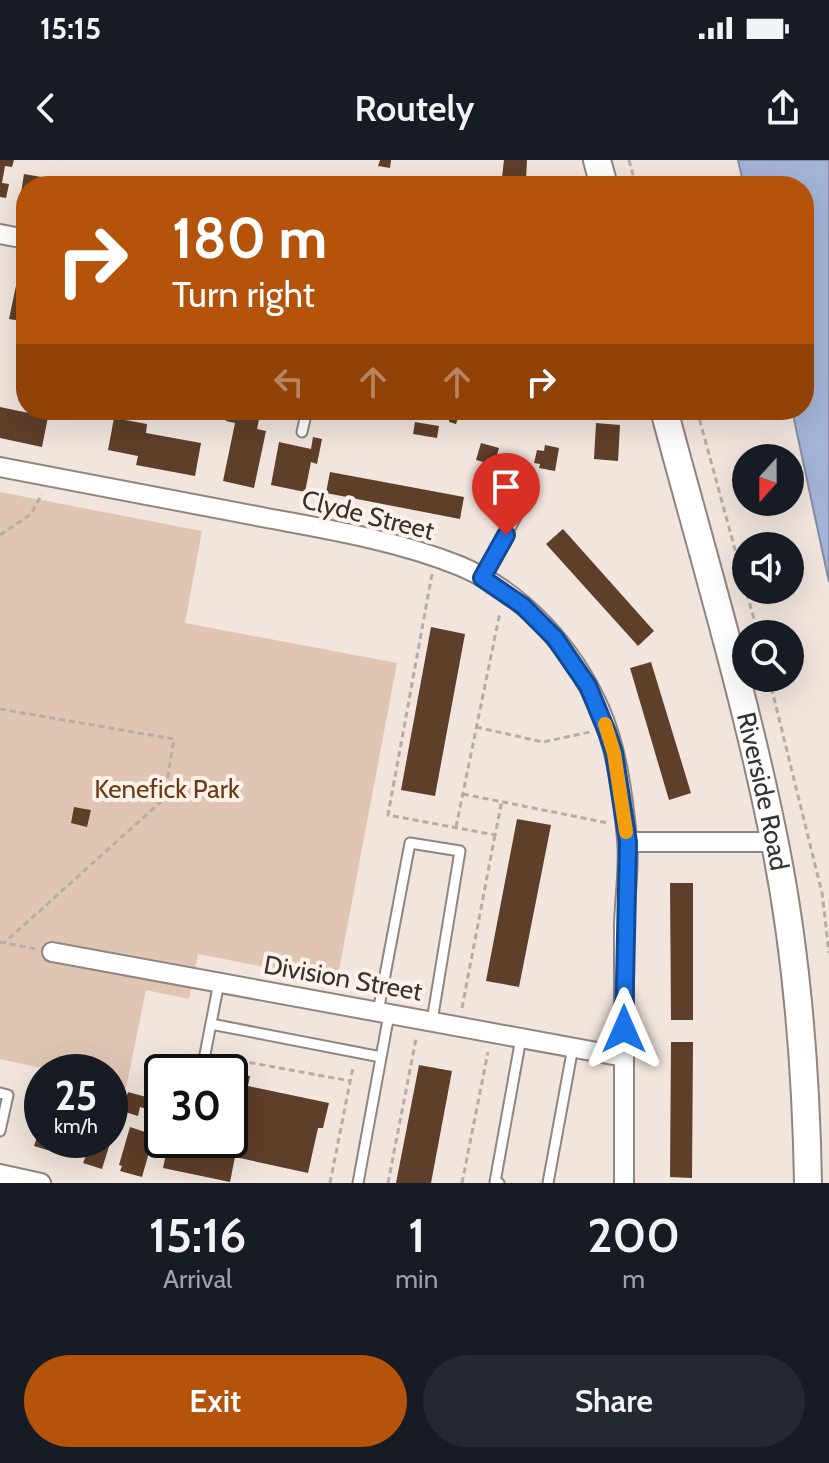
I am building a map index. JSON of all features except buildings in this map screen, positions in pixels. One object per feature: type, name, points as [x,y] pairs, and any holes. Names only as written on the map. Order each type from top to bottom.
[{"type":"street","name":"Riverside Road","points":[[667,420],[763,785],[775,842],[796,983],[808,1183]]},
{"type":"street","name":"Clyde Street","points":[[0,467],[337,531],[437,558],[482,578],[523,606],[540,622],[573,661],[601,712],[614,753],[628,842],[624,917],[624,1183]]},
{"type":"street","points":[[628,842],[775,842]]},
{"type":"street","name":"Division Street","points":[[52,952],[624,1057]]},
{"type":"street","points":[[0,1174],[41,1183]]},
{"type":"lane","points":[[302,432],[305,420]]},
{"type":"lane","points":[[482,578],[521,508]]},
{"type":"lane","points":[[358,1183],[381,1057],[384,1013],[410,843],[460,851],[426,1020]]},
{"type":"lane","points":[[205,1054],[219,982]]},
{"type":"lane","points":[[211,1024],[381,1057]]},
{"type":"lane","points":[[499,1183],[495,1182],[521,1038]]},
{"type":"lane","points":[[548,1183],[573,1047]]},
{"type":"lane","points":[[0,1093],[8,1095],[0,1131]]},
{"type":"path","points":[[700,420],[754,620]]},
{"type":"path","points":[[0,535],[31,514],[53,477]]},
{"type":"path","points":[[432,574],[388,815],[495,835]]},
{"type":"path","points":[[456,827],[500,611]]},
{"type":"path","points":[[772,692],[822,893],[829,953]]},
{"type":"path","points":[[0,709],[174,739],[164,799],[2,943]]},
{"type":"path","points":[[476,727],[543,742],[590,732]]},
{"type":"path","points":[[462,794],[608,823]]},
{"type":"path","points":[[462,1009],[502,800]]},
{"type":"path","points":[[2,943],[52,952]]},
{"type":"path","points":[[388,1183],[426,1020]]},
{"type":"path","points":[[462,1183],[492,1032]]},
{"type":"path","points":[[330,1183],[356,1052]]},
{"type":"path","points":[[248,1063],[350,1081]]},
{"type":"green space","name":"Kenefick Park","points":[[0,492],[202,531],[185,623],[397,663],[337,981],[198,954],[189,999],[146,990],[128,1078],[128,1054],[24,1054],[24,1064],[0,1059]]},
{"type":"water","points":[[738,160],[829,160],[829,582],[804,466],[804,444],[799,444],[794,420],[814,420],[814,176],[742,176]]},
{"type":"slow traffic","points":[[605,724],[614,753],[626,832]]},
{"type":"route","points":[[506,535],[482,578],[523,606],[573,661],[601,712],[614,753],[628,842],[624,1029]]}]
